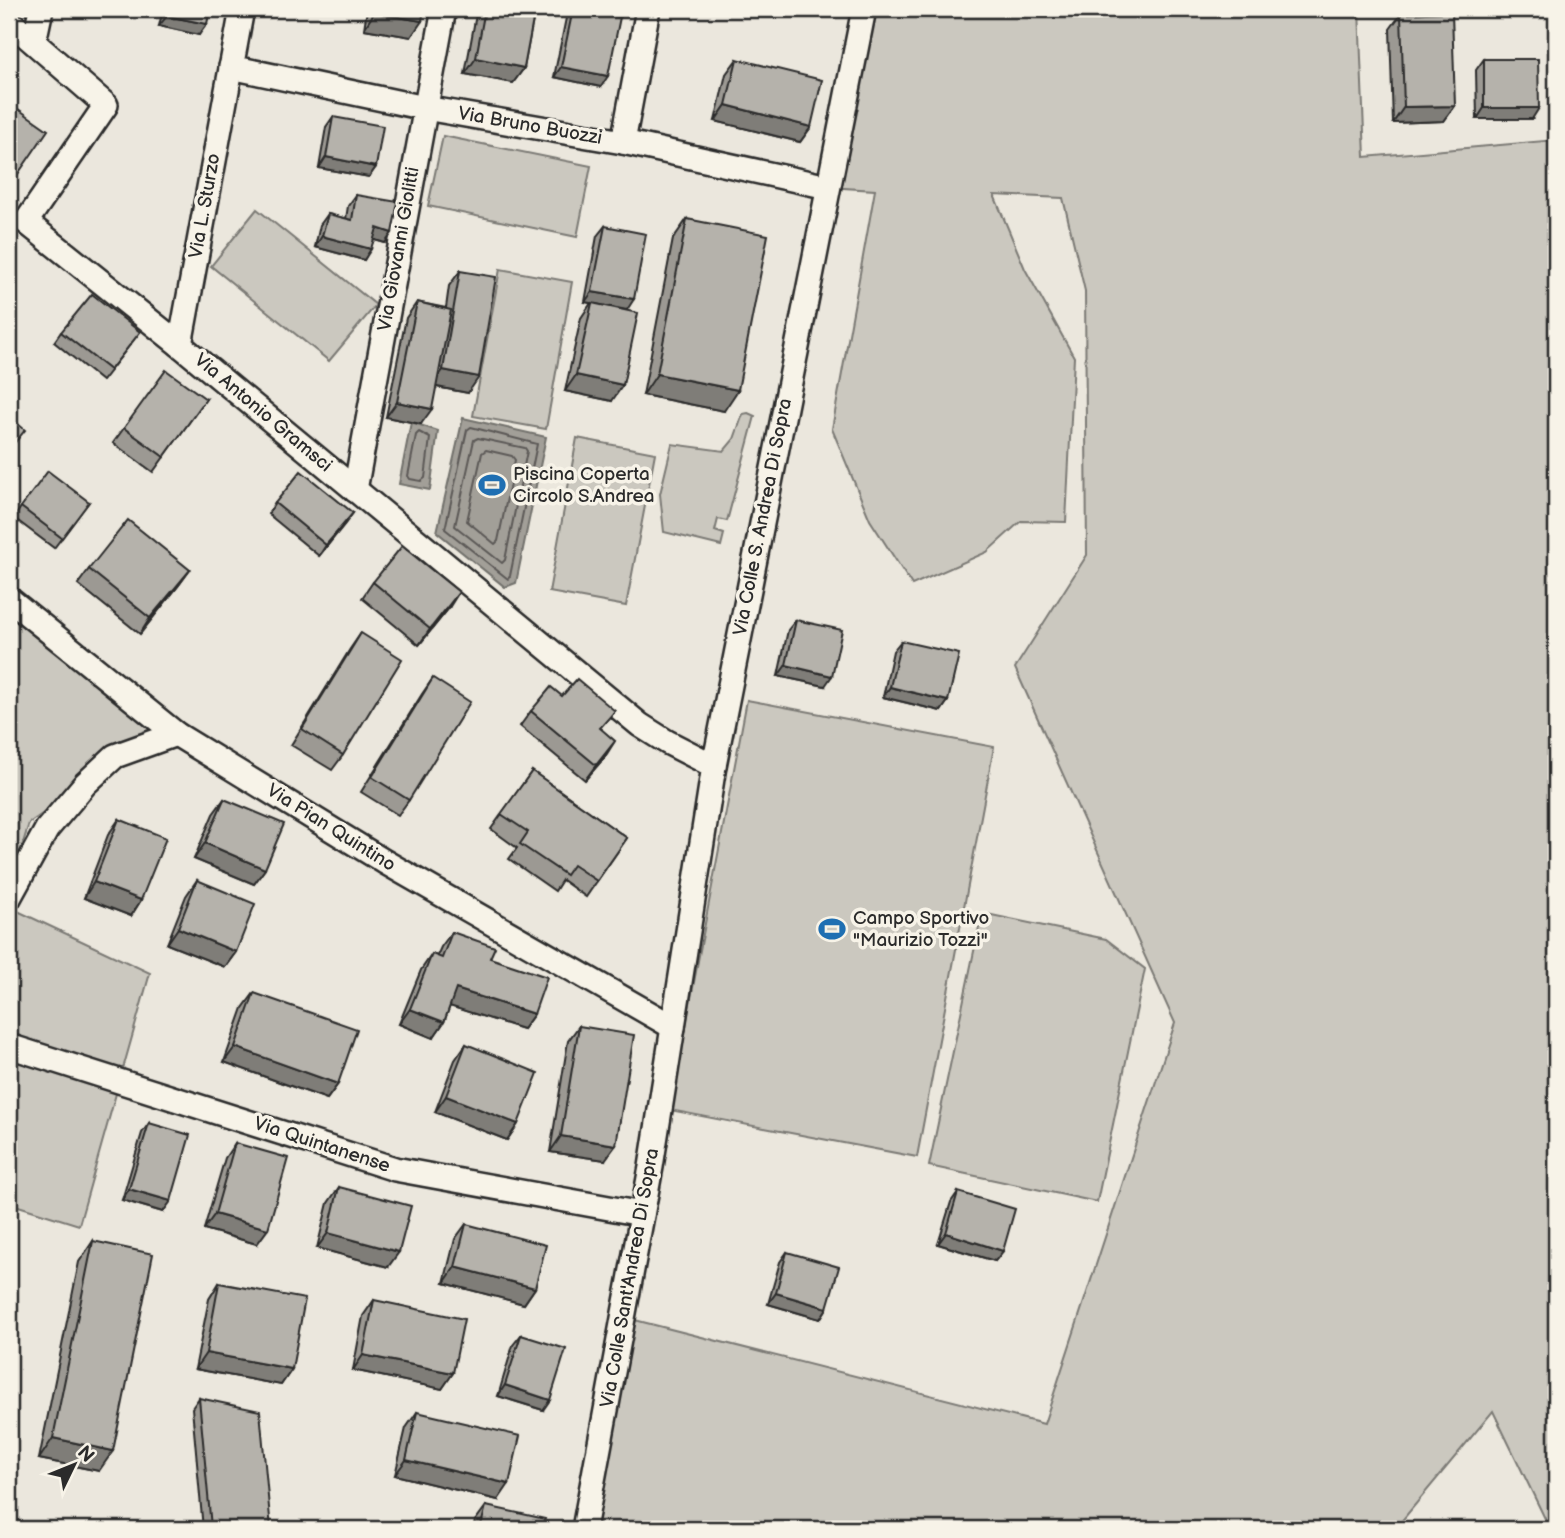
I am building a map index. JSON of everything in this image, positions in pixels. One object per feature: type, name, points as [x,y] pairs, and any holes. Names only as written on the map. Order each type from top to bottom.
[{"type":"street","points":[[34,42],[41,9]]},
{"type":"street","name":"Via L. Sturzo","points":[[180,345],[242,9]]},
{"type":"street","name":"Via Giovanni Giolitti","points":[[355,490],[444,9]]},
{"type":"street","points":[[623,142],[648,9]]},
{"type":"street","name":"Via Colle S. Andrea Di Sopra","points":[[673,1027],[714,766],[864,9]]},
{"type":"street","name":"Via Antonio Gramsci","points":[[9,21],[106,105],[26,222],[180,345],[640,725],[714,766]]},
{"type":"street","name":"Via Bruno Buozzi","points":[[231,67],[425,108],[623,142],[828,187]]},
{"type":"street","name":"Via Pian Quintino","points":[[9,599],[176,734],[384,862],[673,1027]]},
{"type":"street","points":[[9,898],[47,829],[85,784],[115,756],[176,734]]},
{"type":"street","name":"Via Colle Sant'Andrea Di Sopra","points":[[584,1529],[642,1214],[673,1027]]},
{"type":"street","name":"Via Quintanense","points":[[9,1046],[395,1168],[642,1214]]},
{"type":"shaded area","points":[[864,9],[1359,9],[1365,157],[1556,140],[1556,1529],[1550,1529],[1493,1411],[1395,1529],[584,1529],[623,1317],[1044,1424],[1175,1023],[1015,668],[1087,555],[1085,291],[1063,198],[994,195],[1025,269],[1074,357],[1066,522],[1021,521],[987,552],[912,585],[870,520],[832,429],[875,190],[828,187]]},
{"type":"shaded area","points":[[443,136],[591,166],[577,237],[428,206]]},
{"type":"shaded area","points":[[257,209],[376,305],[329,361],[211,266]]},
{"type":"shaded area","points":[[500,269],[572,282],[546,429],[473,416]]},
{"type":"shaded area","points":[[743,414],[755,416],[727,521],[718,519],[715,531],[724,534],[721,546],[664,532],[660,494],[672,444],[724,451],[734,439]]},
{"type":"shaded area","points":[[577,438],[655,453],[626,606],[549,592]]},
{"type":"shaded area","points":[[9,598],[176,734],[85,784],[29,823],[9,890]]},
{"type":"shaded area","name":"Campo Sportivo \"Maurizio Tozzi\"","points":[[747,700],[994,747],[917,1157],[670,1110]]},
{"type":"shaded area","points":[[9,907],[150,973],[79,1225],[12,1204],[9,1213]]},
{"type":"shaded area","points":[[982,913],[1106,939],[1145,969],[1097,1202],[929,1166]]},
{"type":"water","name":"Piscina Coperta Circolo S.Andrea","points":[[463,418],[546,437],[516,583],[505,587],[437,532]]},
{"type":"water","points":[[411,422],[438,431],[430,490],[399,484]]},
{"type":"building","points":[[168,9],[210,9],[207,24],[167,16]]},
{"type":"building","points":[[375,9],[424,9],[422,21],[374,13]]},
{"type":"building","points":[[485,9],[535,9],[524,68],[476,58]]},
{"type":"building","points":[[573,9],[620,17],[608,76],[561,67]]},
{"type":"building","points":[[1452,12],[1455,106],[1404,107],[1401,14]]},
{"type":"building","points":[[737,59],[822,80],[811,127],[726,105]]},
{"type":"building","points":[[1484,59],[1538,59],[1539,108],[1484,108]]},
{"type":"building","points":[[11,104],[48,130],[9,187],[9,107]]},
{"type":"building","points":[[333,117],[383,126],[376,167],[326,157]]},
{"type":"building","points":[[356,195],[398,202],[392,233],[377,228],[371,249],[322,236],[328,214],[352,220]]},
{"type":"building","points":[[687,219],[768,235],[738,390],[657,374]]},
{"type":"building","points":[[605,226],[646,234],[634,299],[592,292]]},
{"type":"building","points":[[460,271],[496,277],[479,377],[443,370]]},
{"type":"building","points":[[92,294],[140,332],[110,370],[61,332]]},
{"type":"building","points":[[417,302],[451,310],[432,409],[397,402]]},
{"type":"building","points":[[592,303],[638,313],[623,385],[576,375]]},
{"type":"building","points":[[166,370],[206,399],[164,457],[124,428]]},
{"type":"building","points":[[9,416],[25,430],[9,450]]},
{"type":"building","points":[[48,471],[89,502],[62,538],[21,507]]},
{"type":"building","points":[[301,471],[353,513],[326,545],[275,503]]},
{"type":"building","points":[[128,520],[190,570],[150,618],[89,569]]},
{"type":"building","points":[[402,546],[459,592],[430,629],[373,582]]},
{"type":"building","points":[[796,620],[842,630],[832,676],[786,665]]},
{"type":"building","points":[[361,633],[402,659],[343,755],[302,729]]},
{"type":"building","points":[[901,641],[959,654],[948,701],[890,687]]},
{"type":"building","points":[[433,678],[470,702],[409,800],[372,777]]},
{"type":"building","points":[[577,679],[615,711],[600,728],[615,741],[596,765],[531,711],[551,687],[562,696]]},
{"type":"building","points":[[532,771],[627,838],[597,881],[573,865],[566,875],[520,844],[528,832],[501,814]]},
{"type":"building","points":[[224,799],[284,824],[265,869],[205,843]]},
{"type":"building","points":[[119,819],[166,838],[141,900],[94,882]]},
{"type":"building","points":[[197,880],[255,904],[236,952],[178,928]]},
{"type":"building","points":[[452,932],[495,947],[490,958],[547,977],[534,1014],[456,989],[444,1022],[410,1009],[432,954],[442,958]]},
{"type":"building","points":[[254,993],[357,1029],[338,1084],[235,1047]]},
{"type":"building","points":[[579,1026],[634,1035],[616,1145],[561,1136]]},
{"type":"building","points":[[466,1044],[538,1073],[518,1124],[446,1096]]},
{"type":"building","points":[[149,1123],[190,1135],[171,1201],[129,1189]]},
{"type":"building","points":[[235,1143],[288,1158],[268,1229],[215,1214]]},
{"type":"building","points":[[339,1187],[411,1206],[399,1252],[328,1233]]},
{"type":"building","points":[[958,1192],[1015,1209],[1003,1251],[946,1233]]},
{"type":"building","points":[[466,1224],[546,1245],[535,1288],[455,1267]]},
{"type":"building","points":[[93,1241],[153,1254],[113,1451],[53,1438]]},
{"type":"building","points":[[787,1252],[839,1267],[827,1308],[776,1293]]},
{"type":"building","points":[[219,1283],[305,1299],[292,1369],[206,1353]]},
{"type":"building","points":[[374,1300],[464,1319],[453,1373],[363,1355]]},
{"type":"building","points":[[521,1335],[566,1349],[550,1400],[505,1385]]},
{"type":"building","points":[[199,1398],[260,1411],[271,1529],[211,1527]]},
{"type":"building","points":[[417,1412],[520,1436],[509,1484],[406,1460]]},
{"type":"building","points":[[486,1506],[545,1519],[542,1529],[480,1529]]},
{"type":"place","name":"Piscina Coperta Circolo S.Andrea","points":[[492,485]]},
{"type":"place","name":"Campo Sportivo \"Maurizio Tozzi\"","points":[[832,929]]}]
